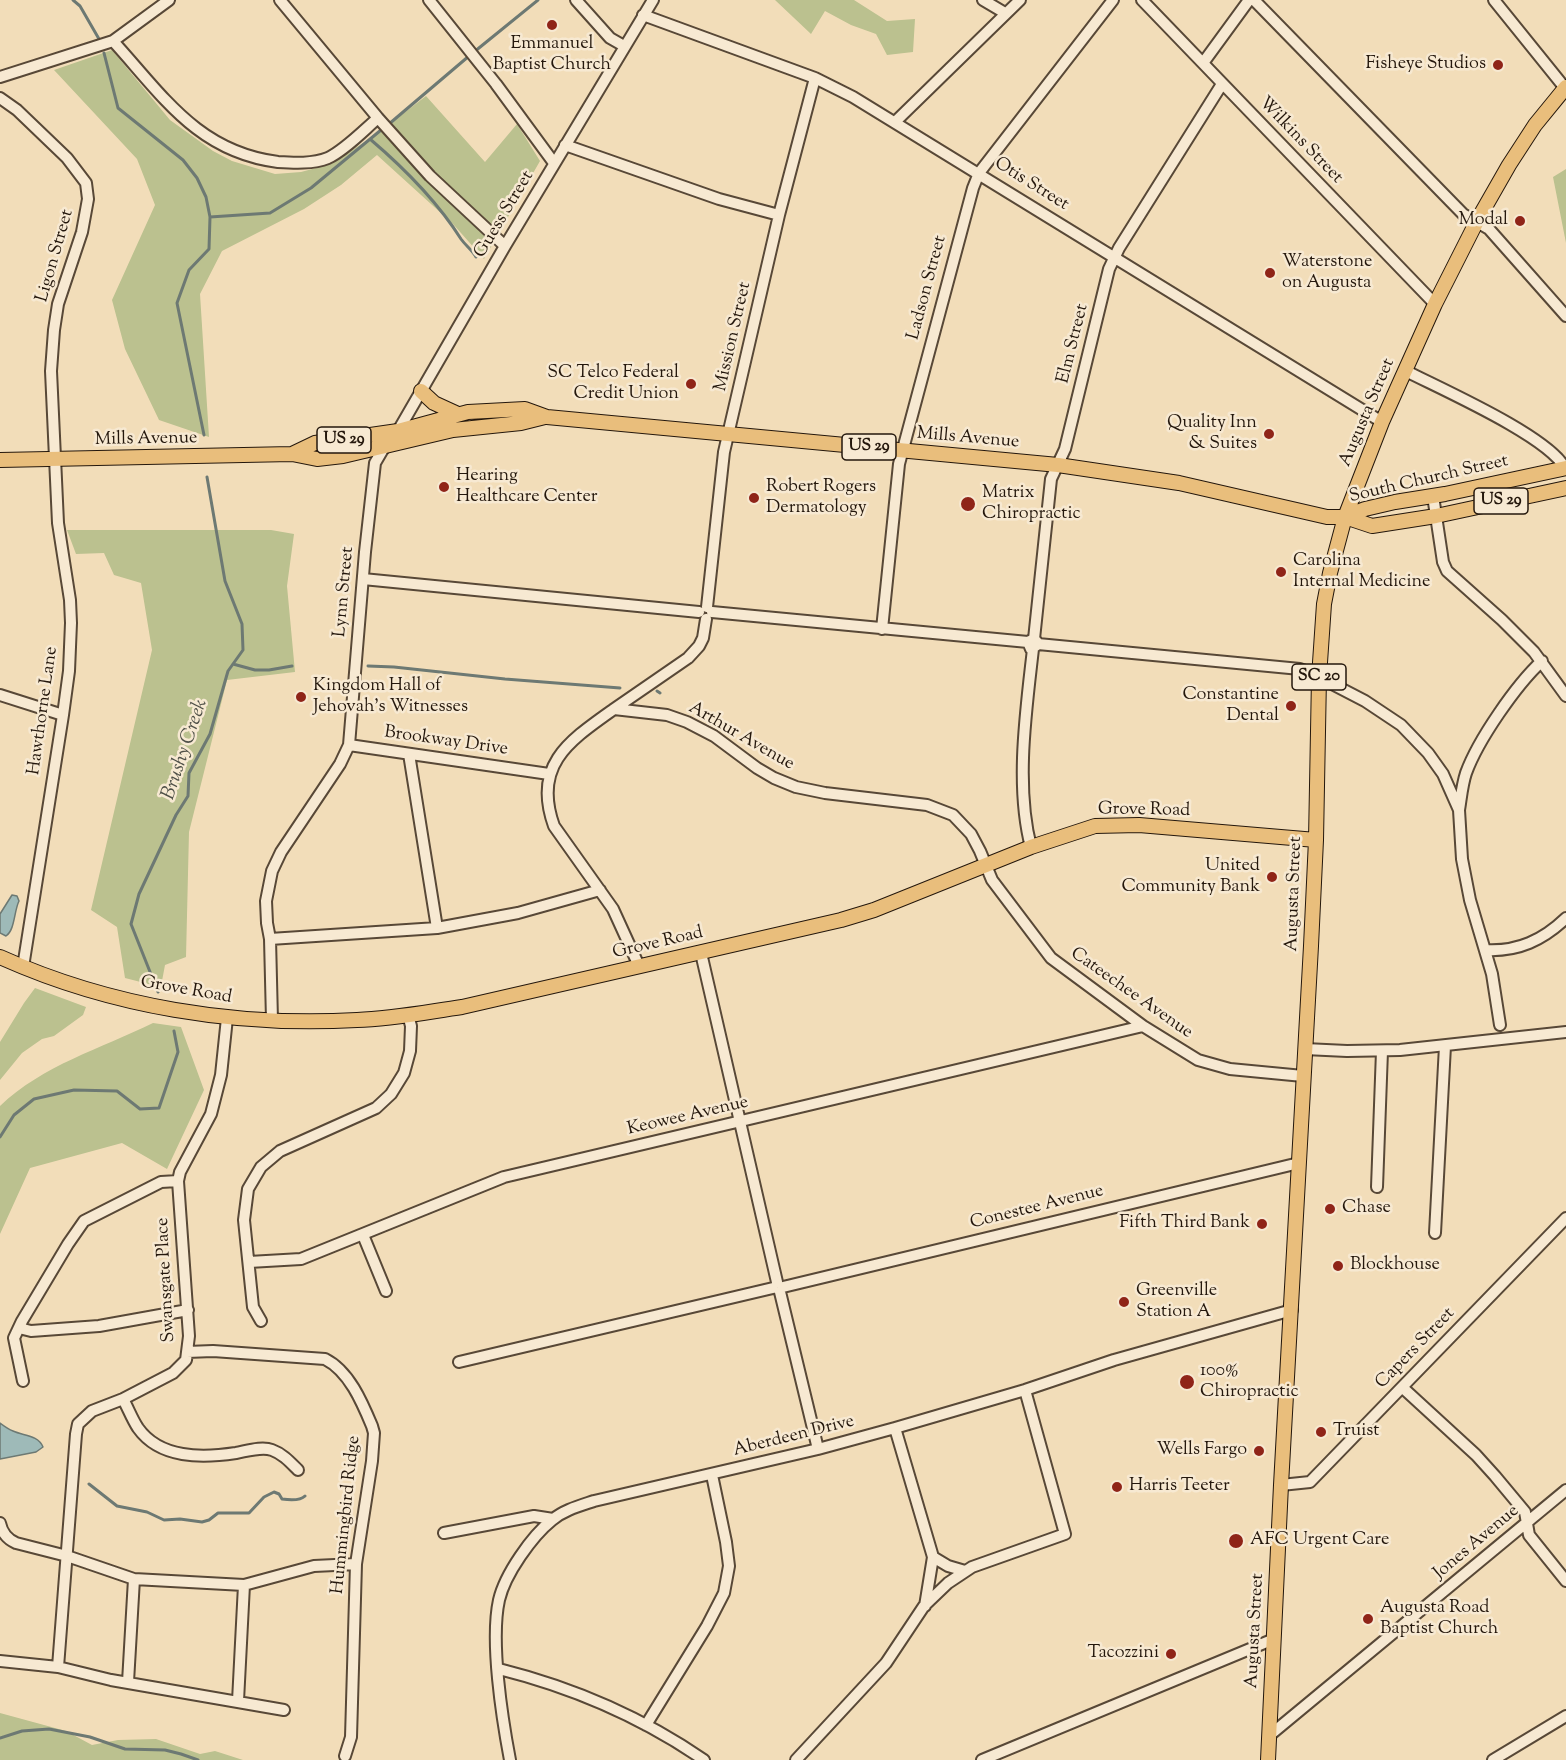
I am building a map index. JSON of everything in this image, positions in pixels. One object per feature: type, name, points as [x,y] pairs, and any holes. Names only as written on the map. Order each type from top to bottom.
[{"type":"main road","name":"Augusta Street","points":[[1268,1760],[1316,840],[1319,677],[1324,604],[1345,517],[1382,422],[1435,304],[1477,220],[1521,145],[1565,88]]},
{"type":"main road","points":[[421,391],[434,403],[458,414]]},
{"type":"main road","name":"Mills Avenue","points":[[292,454],[315,443],[398,431],[468,412],[525,409],[547,417],[1058,465],[1172,481],[1320,517],[1345,517]]},
{"type":"main road","name":"Mills Avenue","points":[[0,460],[292,454],[317,459],[354,454],[453,430],[521,423],[547,417]]},
{"type":"main road","name":"South Church Street","points":[[1345,517],[1365,509],[1565,468]]},
{"type":"main road","name":"South Church Street","points":[[1345,517],[1372,526],[1436,516],[1566,488]]},
{"type":"main road","name":"Grove Road","points":[[0,957],[101,993],[146,1004],[227,1018],[358,1020],[462,1006],[841,920],[874,910],[1031,847],[1095,826],[1122,825],[1316,840]]},
{"type":"street","points":[[0,77],[112,41],[169,0]]},
{"type":"street","points":[[280,0],[378,118],[430,176],[505,246]]},
{"type":"street","points":[[429,0],[472,53],[554,163]]},
{"type":"street","points":[[576,0],[610,38],[624,45]]},
{"type":"street","name":"Guess Street","points":[[386,447],[398,431],[554,163],[653,0]]},
{"type":"street","points":[[983,0],[1005,13]]},
{"type":"street","points":[[895,122],[1020,0]]},
{"type":"street","name":"Ladson Street","points":[[882,629],[898,464],[953,259],[979,173],[1113,0]]},
{"type":"street","name":"Wilkins Street","points":[[1142,0],[1435,304]]},
{"type":"street","points":[[1203,63],[1249,0]]},
{"type":"street","points":[[1254,0],[1462,214],[1477,220],[1489,229],[1566,316]]},
{"type":"street","points":[[1494,0],[1565,88]]},
{"type":"street","name":"Otis Street","points":[[643,15],[830,84],[979,173],[1382,422]]},
{"type":"street","points":[[112,41],[184,119],[210,138],[240,154],[256,159],[285,162],[325,159],[378,118]]},
{"type":"street","name":"Mission Street","points":[[614,709],[688,658],[703,638],[722,469],[779,215],[815,78]]},
{"type":"street","name":"Elm Street","points":[[1031,847],[1026,829],[1023,781],[1033,643],[1051,479],[1065,449],[1114,256],[1222,84]]},
{"type":"street","name":"Ligon Street","points":[[0,98],[17,110],[68,158],[79,171],[87,187],[87,216],[58,304],[54,330],[51,371],[56,460]]},
{"type":"street","points":[[565,145],[719,199],[779,215]]},
{"type":"street","points":[[1406,370],[1520,430],[1559,459],[1565,468]]},
{"type":"street","name":"Lynn Street","points":[[349,745],[374,467],[386,447]]},
{"type":"street","name":"Hawthorne Lane","points":[[23,967],[69,671],[71,611],[57,522],[56,460]]},
{"type":"street","points":[[1433,496],[1443,562],[1447,572],[1514,631],[1542,662],[1566,696]]},
{"type":"street","points":[[363,579],[1300,669],[1365,700],[1412,734],[1443,774],[1458,810]]},
{"type":"street","points":[[1500,1025],[1494,982],[1470,900],[1462,859],[1458,810],[1465,775],[1478,747],[1508,702],[1542,662]]},
{"type":"street","points":[[0,695],[63,715]]},
{"type":"street","points":[[614,709],[570,743],[549,774],[548,794],[554,826],[600,890],[625,932],[639,966]]},
{"type":"street","name":"Arthur Avenue","points":[[614,709],[667,715],[687,722],[714,736],[757,768],[796,787],[940,808],[953,815],[964,825],[986,865]]},
{"type":"street","points":[[272,1020],[270,939],[266,901],[272,872],[281,852],[340,764],[349,745]]},
{"type":"street","name":"Brookway Drive","points":[[349,745],[549,774]]},
{"type":"street","points":[[409,754],[437,928]]},
{"type":"street","name":"Cateechee Avenue","points":[[986,865],[992,880],[1051,958],[1143,1026],[1184,1053],[1214,1065],[1263,1073],[1303,1076]]},
{"type":"street","points":[[270,939],[437,928],[518,913],[600,890]]},
{"type":"street","points":[[1485,950],[1510,949],[1535,942],[1565,920]]},
{"type":"street","points":[[701,953],[818,1449]]},
{"type":"street","points":[[261,1321],[253,1307],[244,1220],[248,1189],[261,1167],[280,1151],[376,1108],[391,1094],[404,1073],[410,1050],[411,1026],[408,1015]]},
{"type":"street","name":"Swansgate Place","points":[[58,1667],[75,1434],[78,1424],[92,1411],[123,1399],[173,1373],[186,1360],[189,1336],[188,1310],[178,1181],[185,1161],[211,1114],[221,1075],[227,1018]]},
{"type":"street","name":"Keowee Avenue","points":[[249,1262],[301,1259],[504,1177],[1143,1026]]},
{"type":"street","points":[[1305,1049],[1347,1052],[1382,1051],[1566,1032]]},
{"type":"street","points":[[1435,1233],[1445,1046]]},
{"type":"street","points":[[1377,1187],[1382,1051]]},
{"type":"street","name":"Conestee Avenue","points":[[459,1362],[1299,1163]]},
{"type":"street","points":[[23,1381],[14,1338],[68,1244],[84,1221],[161,1182],[178,1181]]},
{"type":"street","name":"Capers Street","points":[[1281,1485],[1310,1482],[1566,1218]]},
{"type":"street","points":[[363,1235],[386,1291]]},
{"type":"street","points":[[19,1328],[31,1331],[99,1326],[188,1310]]},
{"type":"street","name":"Aberdeen Drive","points":[[510,1760],[497,1648],[500,1599],[521,1557],[538,1534],[553,1519],[570,1509],[594,1501],[818,1449],[1025,1390],[1120,1358],[1292,1310]]},
{"type":"street","name":"Hummingbird Ridge","points":[[188,1352],[213,1351],[313,1358],[334,1364],[342,1370],[368,1415],[374,1433],[372,1461],[356,1564],[351,1737],[345,1756]]},
{"type":"street","points":[[1402,1388],[1482,1462],[1522,1508],[1525,1512],[1529,1535],[1566,1581]]},
{"type":"street","points":[[796,1760],[886,1663],[924,1606],[939,1590],[965,1571],[1019,1549],[1065,1534],[1025,1390]]},
{"type":"street","points":[[123,1399],[138,1428],[150,1440],[170,1451],[188,1456],[213,1456],[269,1449],[280,1453],[298,1470]]},
{"type":"street","points":[[894,1428],[933,1557],[924,1606]]},
{"type":"street","points":[[646,1725],[724,1593],[729,1566],[711,1475]]},
{"type":"street","name":"Jones Avenue","points":[[1270,1736],[1566,1490]]},
{"type":"street","points":[[444,1533],[534,1516],[553,1519]]},
{"type":"street","points":[[0,1523],[8,1539],[134,1578],[244,1585],[314,1566],[356,1564]]},
{"type":"street","points":[[933,1557],[948,1566],[965,1571]]},
{"type":"street","points":[[128,1682],[134,1578]]},
{"type":"street","points":[[238,1701],[244,1585]]},
{"type":"street","points":[[982,1760],[1274,1639]]},
{"type":"street","points":[[0,1661],[58,1667],[284,1710]]},
{"type":"street","points":[[499,1669],[556,1687],[646,1725],[704,1760]]},
{"type":"street","points":[[1496,1759],[1566,1716]]},
{"type":"green space","points":[[775,0],[854,0],[887,21],[915,19],[913,52],[887,55],[876,34],[851,25],[825,11],[811,34]]},
{"type":"green space","points":[[112,50],[170,120],[213,151],[232,161],[275,174],[301,172],[331,164],[378,133],[426,96],[485,162],[517,124],[540,161],[484,259],[453,224],[377,155],[341,185],[304,209],[222,251],[200,294],[209,437],[159,420],[125,349],[112,300],[155,205],[137,159],[54,70]]},
{"type":"green space","points":[[1566,169],[1566,243],[1553,177]]},
{"type":"green space","points":[[67,530],[271,530],[294,534],[287,586],[295,672],[227,680],[189,832],[186,957],[165,965],[162,981],[164,988],[125,978],[117,927],[91,910],[152,650],[141,583],[114,575],[104,553],[76,554]]},
{"type":"green space","points":[[35,988],[86,1007],[83,1015],[54,1036],[42,1039],[22,1053],[0,1080],[0,1042]]},
{"type":"green space","points":[[153,1023],[181,1027],[204,1090],[167,1169],[122,1143],[30,1168],[0,1234],[0,1106],[35,1079],[53,1069]]},
{"type":"green space","points":[[0,1713],[66,1731],[92,1745],[118,1740],[156,1739],[200,1754],[215,1751],[243,1760],[0,1760]]},
{"type":"water","points":[[12,895],[17,896],[19,901],[13,925],[6,936],[0,933],[0,914]]},
{"type":"water","points":[[0,1423],[11,1430],[38,1440],[43,1447],[36,1452],[0,1459]]},
{"type":"waterway","name":"Brushy Creek","points":[[73,0],[80,6],[99,39]]},
{"type":"waterway","points":[[474,52],[538,0]]},
{"type":"waterway","name":"Brushy Creek","points":[[104,53],[118,108],[183,160],[197,178],[206,197],[210,217],[209,249],[189,270],[177,303],[204,435]]},
{"type":"waterway","points":[[389,124],[469,56]]},
{"type":"waterway","points":[[210,217],[270,213],[311,188],[381,130]]},
{"type":"waterway","points":[[370,139],[419,186],[476,257]]},
{"type":"waterway","name":"Brushy Creek","points":[[158,992],[131,924],[139,894],[176,815],[188,796],[189,773],[210,734],[228,671],[243,650],[242,624],[225,581],[207,477]]},
{"type":"waterway","points":[[233,664],[255,670],[292,666]]},
{"type":"waterway","points":[[368,666],[620,688]]},
{"type":"waterway","name":"Brushy Creek","points":[[0,1137],[14,1115],[34,1099],[74,1090],[117,1091],[140,1109],[159,1108],[178,1052],[174,1031]]},
{"type":"waterway","points":[[89,1484],[117,1506],[147,1512],[164,1520],[180,1519],[202,1522],[218,1513],[249,1513],[264,1497],[274,1492],[282,1499],[297,1499],[305,1496]]},
{"type":"waterway","points":[[0,1738],[22,1731],[49,1729],[90,1737],[125,1749],[165,1750],[198,1760]]},
{"type":"place","name":"Emmanuel Baptist Church","points":[[552,25]]},
{"type":"place","name":"Fisheye Studios","points":[[1498,65]]},
{"type":"place","name":"Modal","points":[[1520,221]]},
{"type":"place","name":"Waterstone on Augusta","points":[[1270,273]]},
{"type":"place","name":"SC Telco Federal Credit Union","points":[[691,384]]},
{"type":"place","name":"Quality Inn & Suites","points":[[1269,434]]},
{"type":"place","name":"Hearing Healthcare Center","points":[[444,487]]},
{"type":"place","name":"Robert Rogers Dermatology","points":[[754,498]]},
{"type":"place","name":"Matrix Chiropractic","points":[[968,504]]},
{"type":"place","name":"Carolina Internal Medicine","points":[[1281,572]]},
{"type":"place","name":"Kingdom Hall of Jehovah’s Witnesses","points":[[301,697]]},
{"type":"place","name":"Constantine Dental","points":[[1291,706]]},
{"type":"place","name":"United Community Bank","points":[[1272,877]]},
{"type":"place","name":"Chase","points":[[1330,1209]]},
{"type":"place","name":"Fifth Third Bank","points":[[1262,1224]]},
{"type":"place","name":"Blockhouse","points":[[1338,1266]]},
{"type":"place","name":"Greenville Station A","points":[[1124,1302]]},
{"type":"place","name":"100% Chiropractic","points":[[1187,1382]]},
{"type":"place","name":"Truist","points":[[1321,1432]]},
{"type":"place","name":"Wells Fargo","points":[[1259,1451]]},
{"type":"place","name":"Harris Teeter","points":[[1117,1487]]},
{"type":"place","name":"AFC Urgent Care","points":[[1236,1541]]},
{"type":"place","name":"Augusta Road Baptist Church","points":[[1368,1619]]},
{"type":"place","name":"Tacozzini","points":[[1171,1654]]}]
